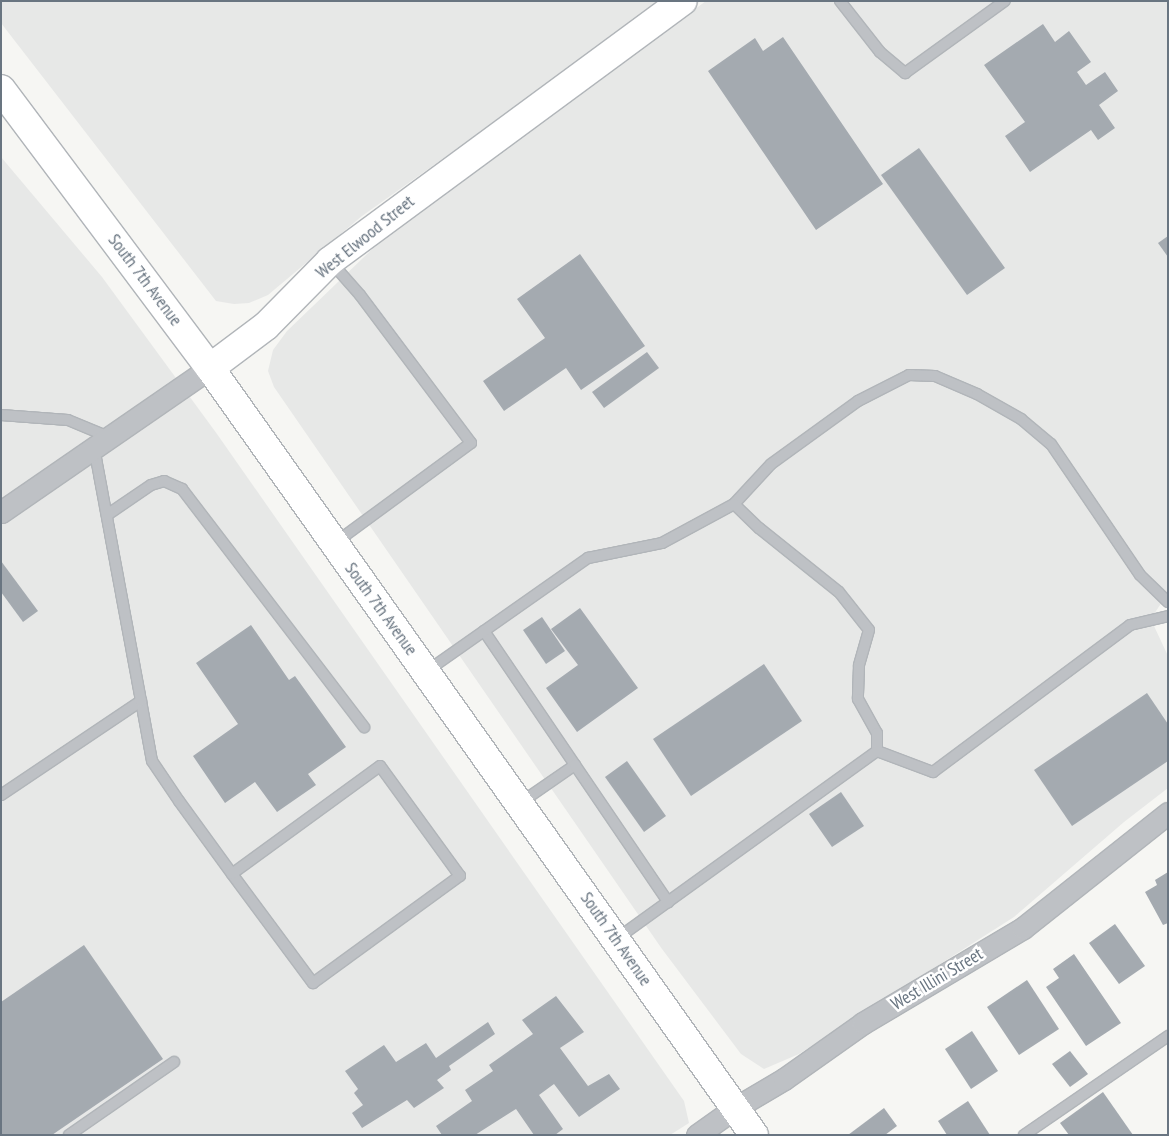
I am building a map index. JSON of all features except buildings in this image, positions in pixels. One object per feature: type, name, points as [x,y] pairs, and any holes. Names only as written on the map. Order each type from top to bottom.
[{"type":"main road","name":"West Elwood Street","points":[[210,368],[266,326],[330,261],[683,1]]},
{"type":"main road","name":"South 7th Avenue","points":[[1,89],[210,368],[754,1135]]},
{"type":"street","name":"West Elwood Street","points":[[1,512],[210,368]]},
{"type":"street","name":"West Illini Street","points":[[697,1135],[735,1108],[784,1079],[863,1023],[1023,928],[1168,813]]},
{"type":"lane","points":[[840,1],[880,52],[905,73],[1004,1]]},
{"type":"lane","points":[[330,261],[360,295],[471,443],[335,544]]},
{"type":"lane","points":[[426,671],[588,558],[662,543],[734,504],[771,464],[858,401],[909,375],[935,376],[977,394],[1021,419],[1051,444],[1140,576],[1168,602]]},
{"type":"lane","points":[[1,415],[68,420],[101,442],[107,515],[152,761],[179,801],[232,874],[313,983],[460,876],[380,766],[232,874]]},
{"type":"lane","points":[[107,515],[151,484],[164,482],[182,488],[364,726]]},
{"type":"lane","points":[[734,504],[759,528],[839,592],[869,630],[859,666],[858,699],[877,733],[877,751]]},
{"type":"lane","points":[[877,751],[933,772],[1130,625],[1168,616]]},
{"type":"lane","points":[[484,631],[668,902]]},
{"type":"lane","points":[[1,796],[141,701]]},
{"type":"lane","points":[[616,939],[877,751]]},
{"type":"lane","points":[[520,804],[575,765]]},
{"type":"lane","points":[[1024,1135],[1168,1036]]},
{"type":"lane","points":[[69,1135],[174,1062]]},
{"type":"shaded area","points":[[1,1],[665,1],[362,216],[268,295],[249,303],[234,304],[216,301],[1,23]]},
{"type":"shaded area","points":[[706,1],[1168,1],[1168,593],[1154,614],[1154,626],[1168,656],[1168,788],[1124,822],[1014,917],[799,1054],[764,1069],[741,1054],[662,949],[274,387],[268,371],[273,350],[287,331],[389,233]]},
{"type":"shaded area","points":[[1,157],[102,277],[217,434],[684,1101],[689,1123],[670,1135],[1,1135]]}]
